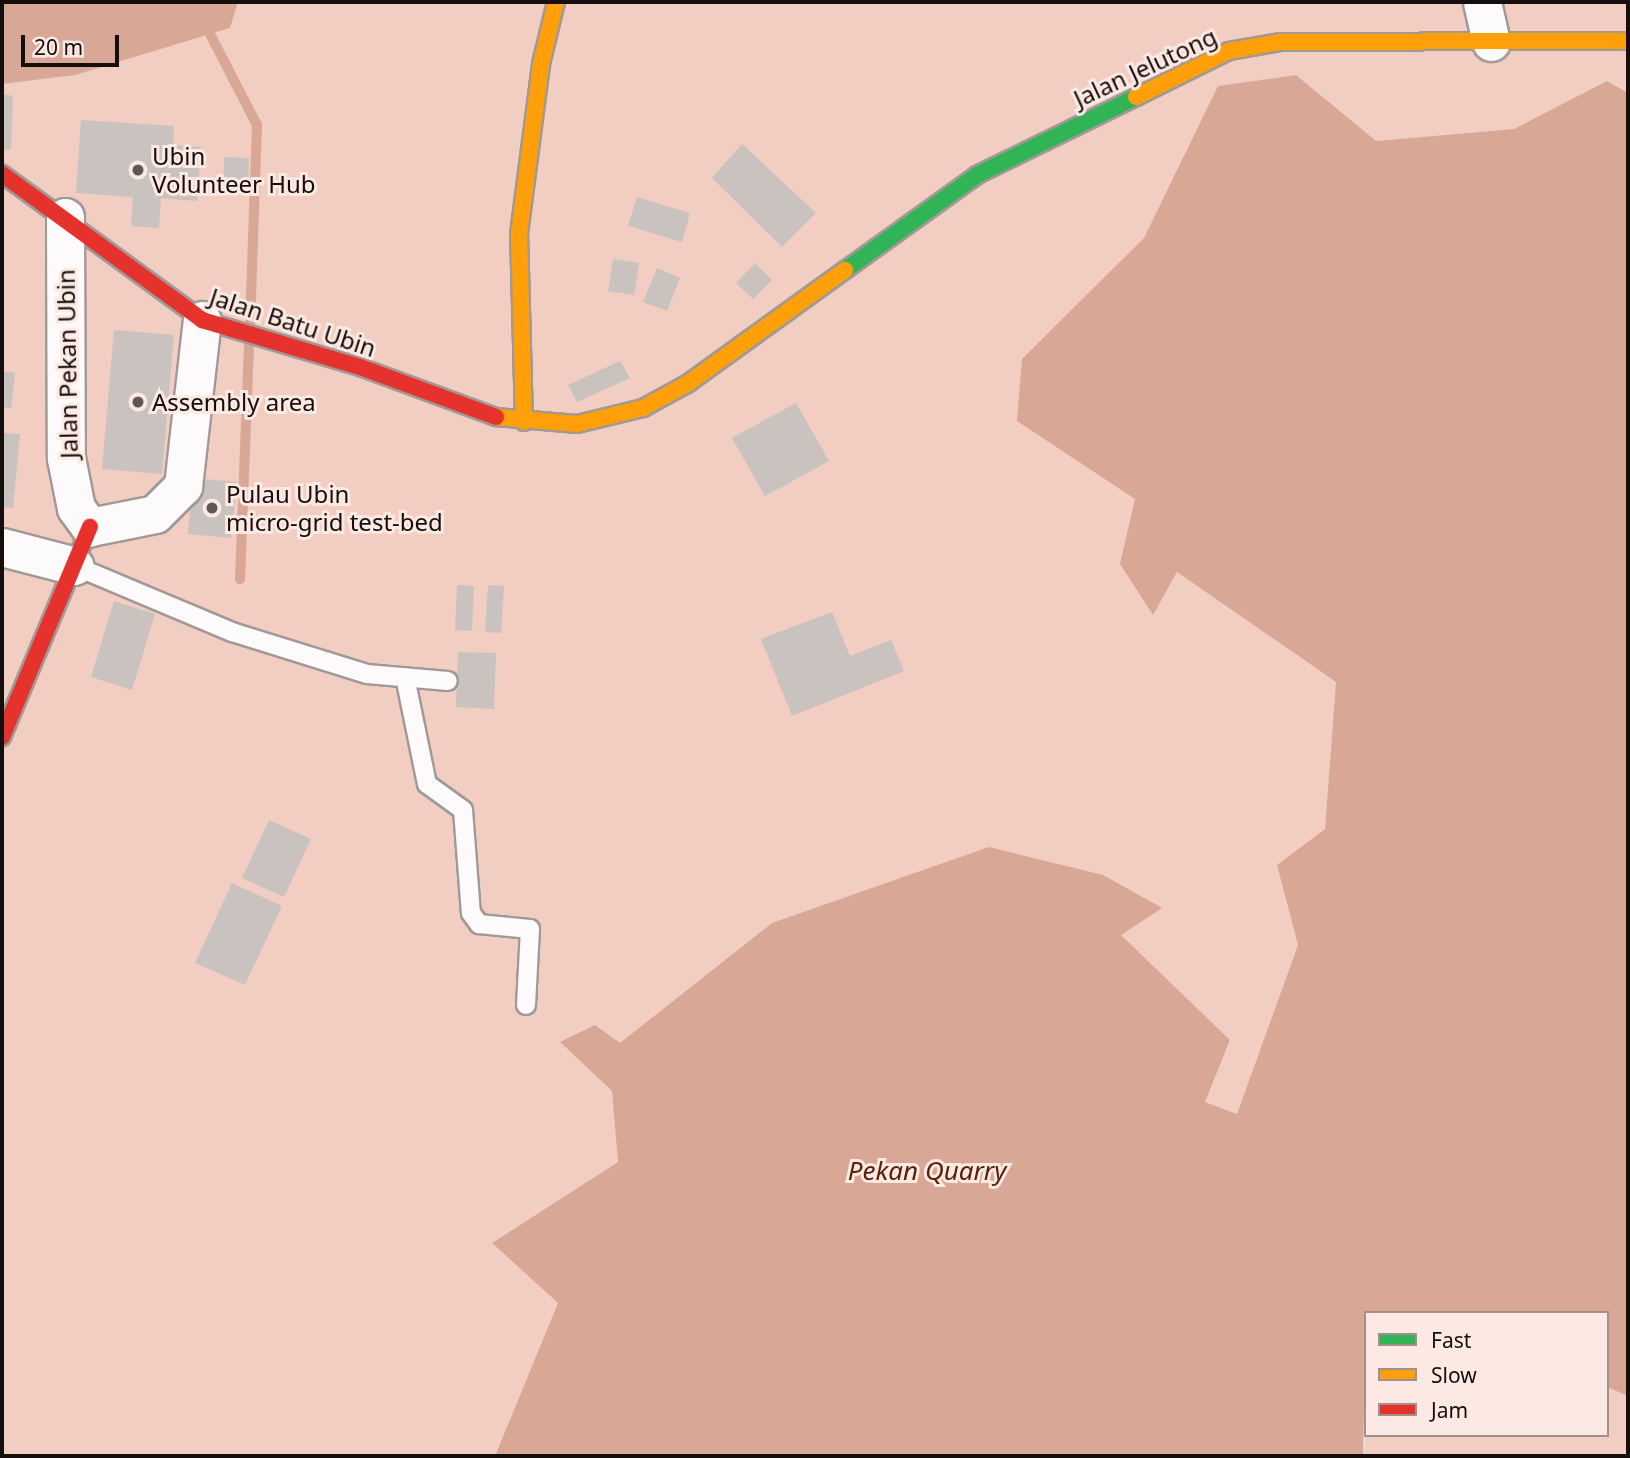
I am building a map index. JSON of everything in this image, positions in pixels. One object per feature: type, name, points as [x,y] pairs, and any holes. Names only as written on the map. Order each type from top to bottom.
[{"type":"street","points":[[524,422],[519,234],[541,64],[556,2]]},
{"type":"street","points":[[1482,2],[1491,42]]},
{"type":"street","name":"Jalan Jelutong","points":[[524,422],[577,424],[643,408],[782,318],[977,175],[1229,51],[1281,42],[1628,41]]},
{"type":"street","name":"Jalan Batu Ubin","points":[[2,174],[65,217],[202,320],[360,367],[483,416],[524,422]]},
{"type":"street","name":"Jalan Pekan Ubin","points":[[65,217],[66,458],[76,508],[90,527]]},
{"type":"street","points":[[2,737],[90,527],[155,514],[183,486],[202,320]]},
{"type":"street","points":[[2,547],[75,566]]},
{"type":"lane","points":[[75,566],[232,632],[367,674],[448,681]]},
{"type":"lane","points":[[405,677],[428,784],[463,810],[471,913],[480,924],[530,929],[526,1004]]},
{"type":"shaded area","points":[[238,2],[1628,2],[1628,93],[1607,81],[1514,129],[1375,141],[1296,75],[1218,86],[1145,238],[1053,329],[1163,552],[1153,614],[1177,572],[1336,682],[1325,830],[1277,865],[1298,945],[1237,1114],[1205,1102],[1230,1040],[1121,935],[1161,907],[772,923],[620,1043],[560,1042],[612,1091],[618,1162],[492,1243],[558,1303],[495,1456],[2,1456],[2,84],[75,75],[230,28]]},
{"type":"shaded area","points":[[1609,1388],[1628,1396],[1628,1456],[1363,1456],[1366,1437],[1609,1437]]},
{"type":"water","points":[[2,2],[238,2],[230,28],[75,75],[2,84]]},
{"type":"water","name":"Pekan Quarry","points":[[1296,75],[1376,141],[1514,129],[1607,81],[1628,93],[1628,1396],[1609,1388],[1609,1311],[1364,1311],[1363,1456],[495,1456],[558,1303],[492,1243],[618,1162],[612,1091],[560,1042],[595,1025],[620,1043],[772,923],[989,847],[1103,875],[1162,908],[1121,935],[1230,1040],[1205,1102],[1237,1114],[1298,945],[1277,865],[1325,829],[1336,682],[1177,572],[1153,615],[1120,564],[1135,499],[1017,421],[1022,359],[1144,238],[1218,86]]},
{"type":"building","points":[[2,94],[13,96],[11,150],[2,149]]},
{"type":"building","name":"Ubin Volunteer Hub","points":[[81,120],[174,126],[173,145],[201,147],[197,201],[161,198],[159,228],[131,226],[133,197],[76,193]]},
{"type":"building","points":[[742,144],[816,213],[782,247],[712,178]]},
{"type":"building","points":[[224,157],[249,158],[248,192],[223,192]]},
{"type":"building","points":[[637,197],[690,213],[682,242],[628,226]]},
{"type":"building","points":[[613,259],[639,263],[634,295],[608,291]]},
{"type":"building","points":[[755,263],[772,280],[753,299],[736,283]]},
{"type":"building","points":[[657,268],[680,278],[667,311],[643,302]]},
{"type":"building","name":"Assembly area","points":[[114,330],[174,335],[162,474],[102,469]]},
{"type":"building","points":[[620,361],[630,378],[577,402],[568,385]]},
{"type":"building","points":[[2,371],[15,373],[11,408],[2,407]]},
{"type":"building","points":[[796,403],[829,461],[765,496],[732,438]]},
{"type":"building","points":[[2,433],[20,434],[13,508],[2,507]]},
{"type":"building","name":"Pulau Ubin micro-grid test-bed","points":[[193,478],[237,482],[231,538],[188,534]]},
{"type":"building","points":[[457,585],[474,586],[472,631],[455,630]]},
{"type":"building","points":[[488,585],[504,586],[501,633],[485,632]]},
{"type":"building","points":[[114,601],[155,614],[132,690],[91,677]]},
{"type":"building","points":[[832,612],[850,656],[891,640],[904,671],[792,716],[761,639]]},
{"type":"building","points":[[458,652],[496,653],[494,709],[456,707]]},
{"type":"building","points":[[269,820],[311,839],[284,897],[242,878]]},
{"type":"building","points":[[232,883],[282,906],[245,985],[195,963]]},
{"type":"waterway","points":[[210,34],[257,125],[250,327]]},
{"type":"waterway","points":[[240,579],[249,342]]},
{"type":"traffic: fast","points":[[845,270],[977,175],[1136,97]]},
{"type":"traffic: slow","points":[[524,422],[519,234],[541,64],[556,2]]},
{"type":"traffic: slow","points":[[1136,97],[1229,51],[1281,42],[1628,41]]},
{"type":"traffic: slow","points":[[496,417],[577,424],[643,408],[687,384],[845,270]]},
{"type":"traffic: jam","points":[[2,174],[202,320],[360,367],[496,417]]},
{"type":"traffic: jam","points":[[2,737],[90,527]]},
{"type":"place","name":"Ubin Volunteer Hub","points":[[138,170]]},
{"type":"place","name":"Assembly area","points":[[138,402]]},
{"type":"place","name":"Pulau Ubin micro-grid test-bed","points":[[212,508]]}]
